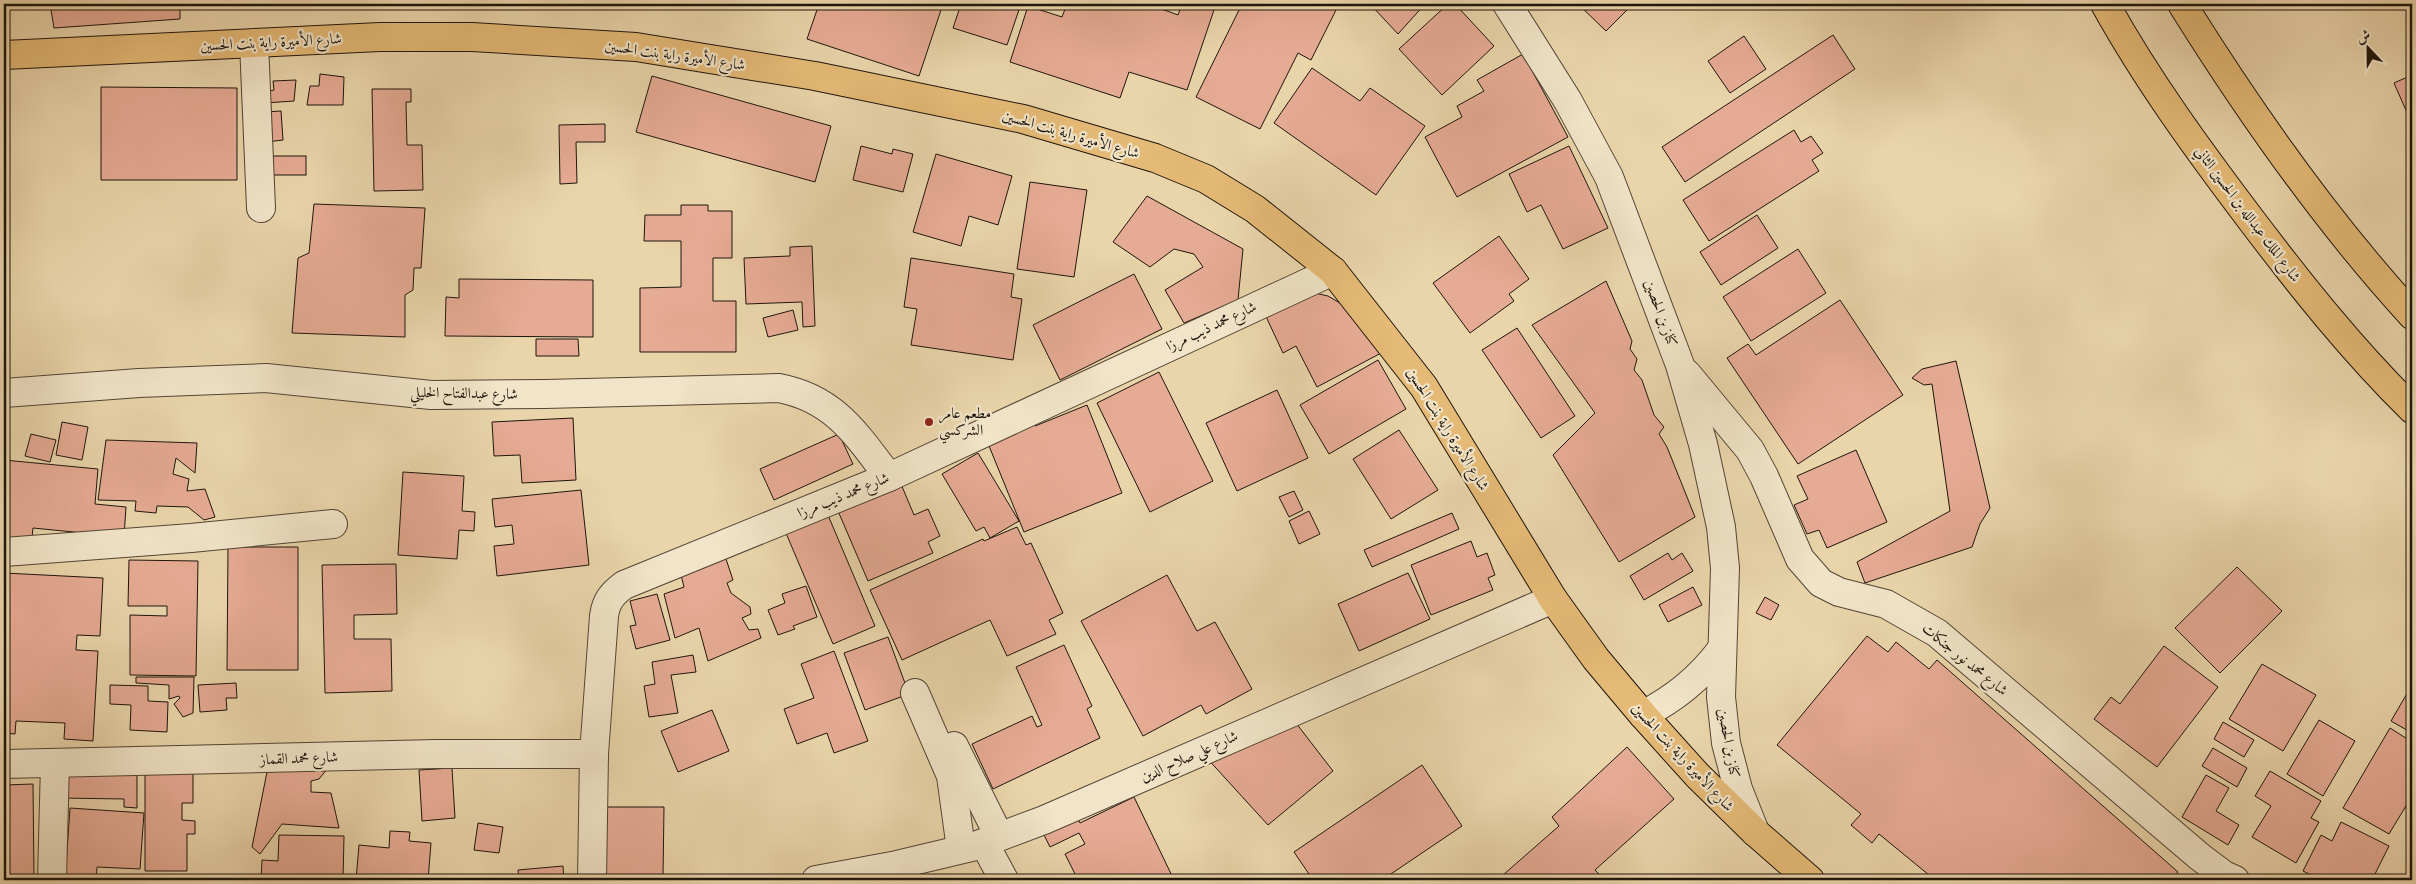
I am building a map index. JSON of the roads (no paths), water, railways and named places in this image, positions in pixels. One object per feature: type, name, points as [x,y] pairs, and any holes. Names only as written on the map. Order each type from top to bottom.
[{"type":"main road","name":"شارع الملك عبدالله بن الحسين الثاني","points":[[2105,4],[2166,103],[2214,172],[2331,323],[2374,371],[2412,409]]},
{"type":"main road","points":[[2182,4],[2230,81],[2323,209],[2382,281],[2412,314]]},
{"type":"main road","name":"شارع الأميرة راية بنت الحسين","points":[[4,55],[380,37],[472,37],[636,47],[815,76],[936,99],[1023,119],[1155,158],[1197,176],[1255,209],[1333,271],[1424,387],[1553,600],[1596,658],[1643,715],[1697,775],[1800,877]]},
{"type":"street","name":"كناز بن الحصين","points":[[1507,4],[1568,101],[1609,177],[1680,365],[1703,444],[1721,527],[1725,568],[1721,697],[1726,743],[1738,789],[1755,832]]},
{"type":"street","points":[[254,43],[261,208]]},
{"type":"street","name":"شارع محمد ذيب مرزا","points":[[592,880],[594,754],[605,607],[610,597],[624,585],[889,477],[1333,271]]},
{"type":"street","name":"شارع محمد نور جنكات","points":[[1680,365],[1750,450],[1764,476],[1800,559],[1821,583],[1839,592],[1886,604],[1937,633],[2227,879]]},
{"type":"street","name":"شارع عبدالفتاح الخليلي","points":[[4,393],[139,383],[266,378],[431,395],[779,388],[795,391],[832,410],[854,431],[889,477]]},
{"type":"street","points":[[4,552],[192,538],[333,524]]},
{"type":"street","name":"شارع علي صلاح الدين","points":[[816,880],[892,866],[982,843],[1044,820],[1553,600]]},
{"type":"street","points":[[1643,715],[1687,688],[1706,670],[1721,650]]},
{"type":"street","points":[[915,693],[982,843],[1004,880]]},
{"type":"street","points":[[950,737],[982,843]]},
{"type":"street","name":"شارع محمد القماز","points":[[4,764],[436,754],[594,754]]},
{"type":"street","points":[[52,880],[55,763]]},
{"type":"place","name":"مطعم عامر الشركسي","points":[[929,422]]}]
